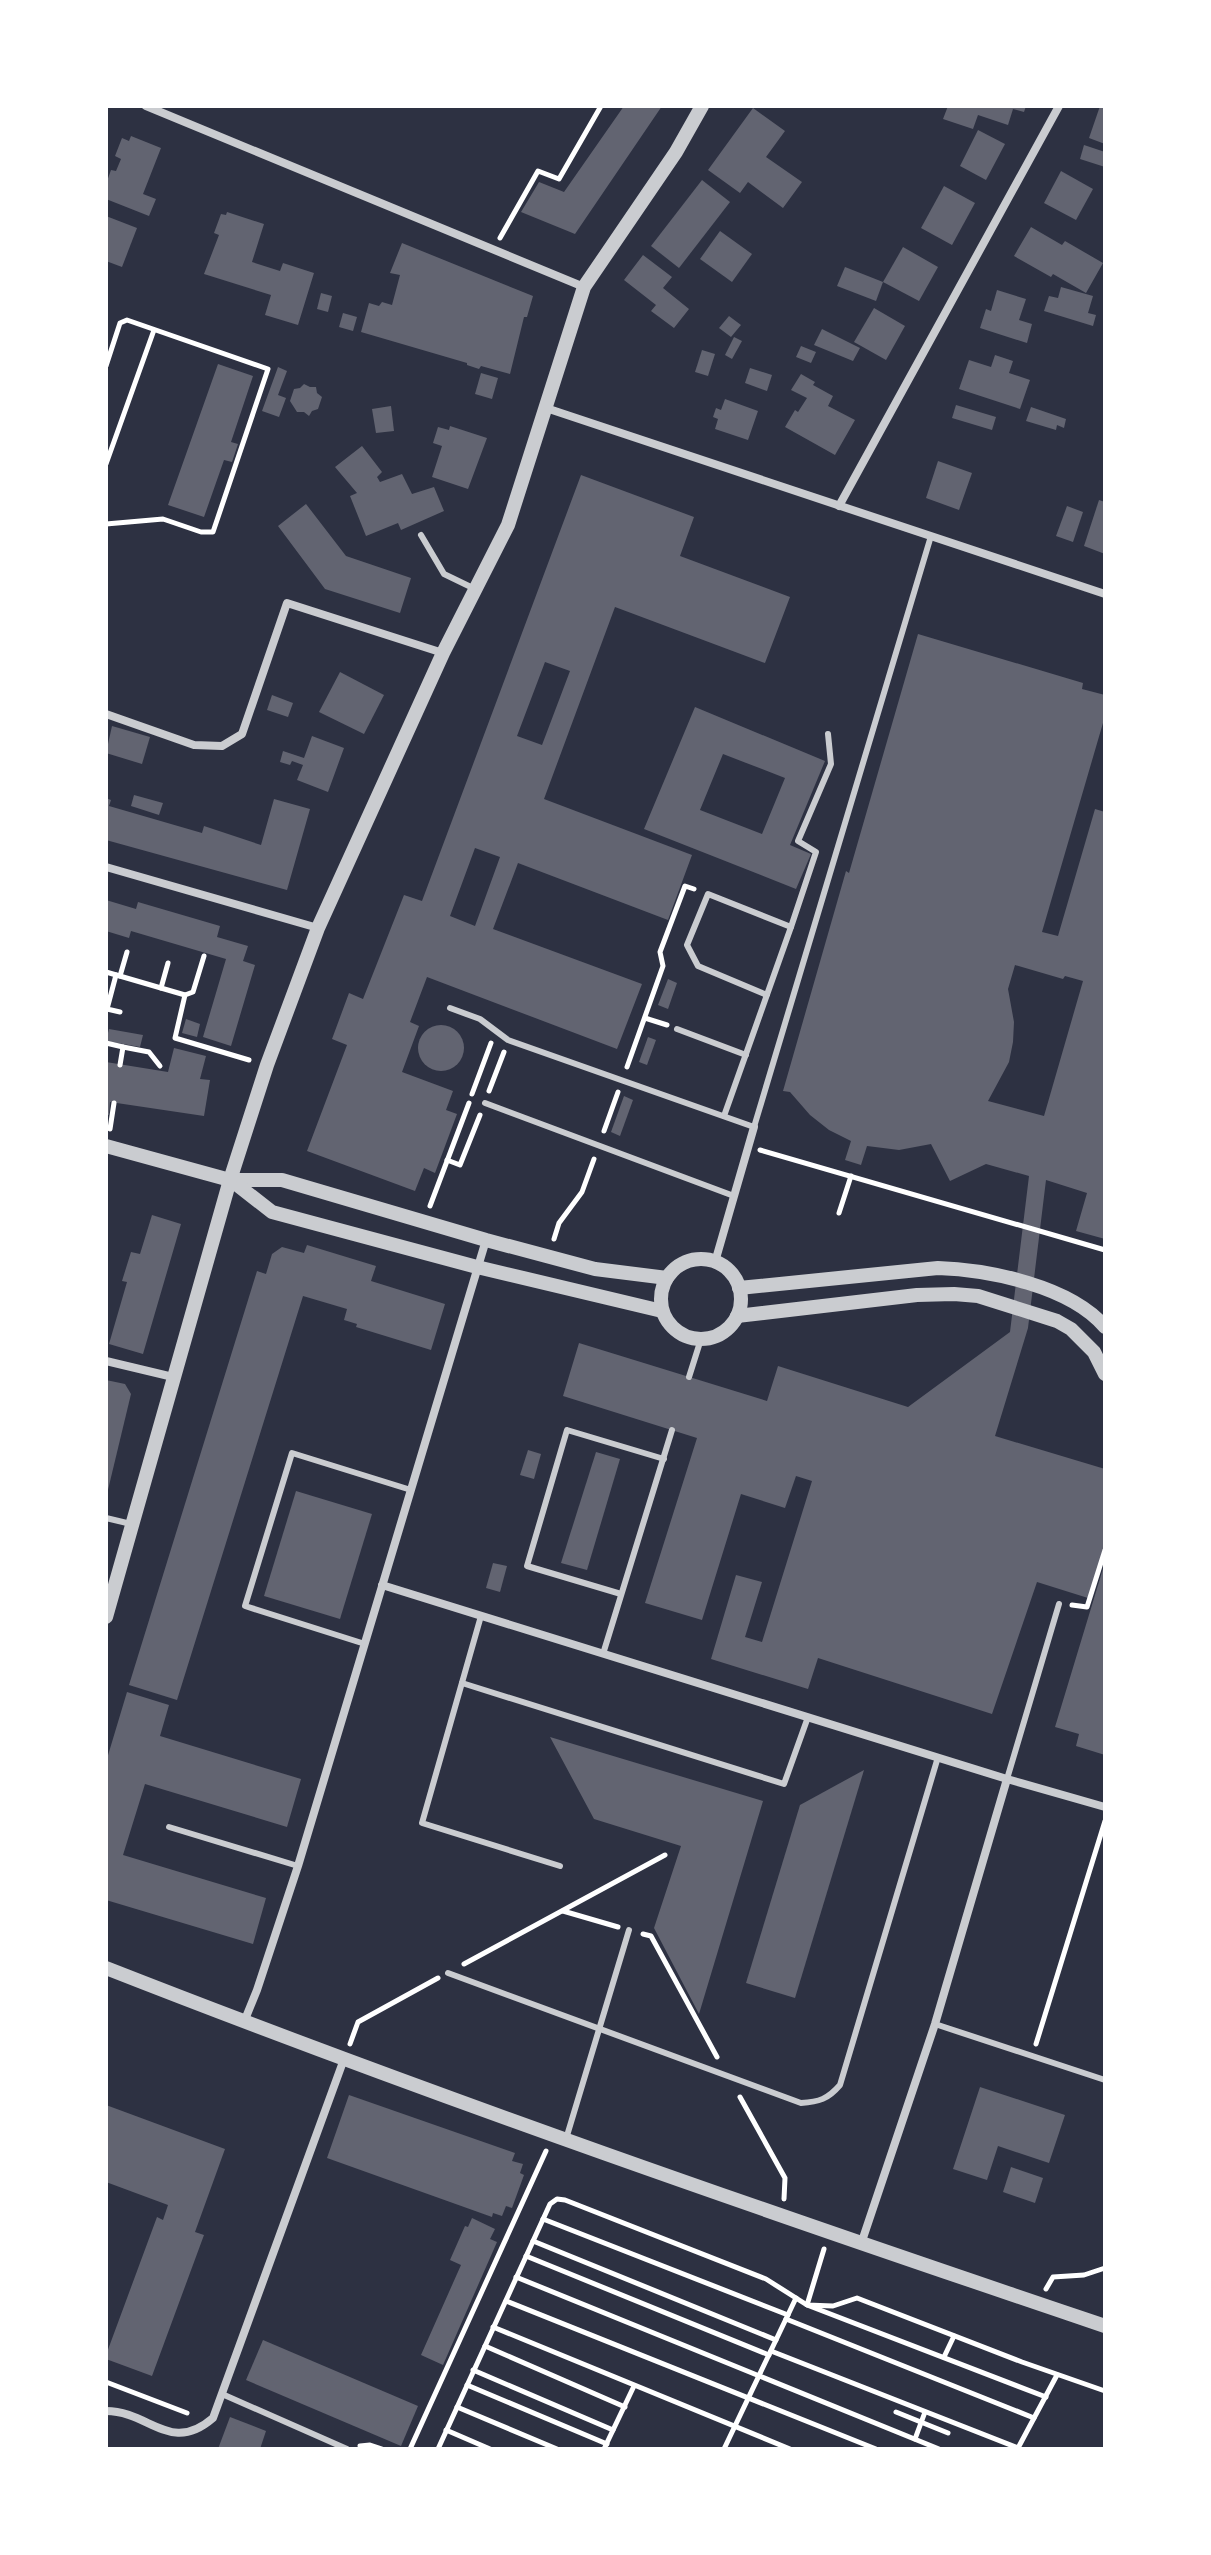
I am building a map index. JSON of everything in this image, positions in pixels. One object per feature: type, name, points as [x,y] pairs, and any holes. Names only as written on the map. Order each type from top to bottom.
[{"type":"street","points":[[146,106],[584,287]]},
{"type":"street","points":[[106,1617],[230,1180],[267,1065],[318,928],[443,653],[508,525],[584,287],[676,152],[702,106]]},
{"type":"street","points":[[839,506],[1059,106]]},
{"type":"street","points":[[546,408],[1105,594]]},
{"type":"street","points":[[106,714],[194,745],[222,746],[242,734],[287,603],[443,653]]},
{"type":"street","points":[[106,867],[318,928]]},
{"type":"street","points":[[715,1262],[754,1127]]},
{"type":"street","points":[[106,1146],[230,1180],[282,1180],[595,1269],[667,1278]]},
{"type":"street","points":[[230,1180],[272,1212],[477,1267],[662,1311]]},
{"type":"street","points":[[244,2022],[298,1866],[486,1240]]},
{"type":"street","points":[[701,1259],[715,1262],[726,1268],[739,1288],[737,1316],[723,1333],[712,1338],[681,1334],[662,1311],[662,1288],[676,1268],[688,1261],[701,1259]]},
{"type":"street","points":[[739,1288],[938,1268],[958,1269],[985,1273],[1057,1294],[1088,1310],[1105,1327]]},
{"type":"street","points":[[737,1316],[917,1295],[978,1296],[1057,1321],[1094,1352],[1105,1374]]},
{"type":"street","points":[[106,1361],[173,1377]]},
{"type":"street","points":[[382,1585],[1105,1807]]},
{"type":"street","points":[[861,2244],[935,2024],[1007,1779]]},
{"type":"street","points":[[106,1968],[344,2059],[861,2244],[1105,2326]]},
{"type":"street","points":[[106,2411],[118,2411],[174,2433],[186,2434],[213,2418],[344,2059]]},
{"type":"lane","points":[[421,535],[444,574],[475,589]]},
{"type":"lane","points":[[450,1008],[480,1019],[508,1040],[754,1127],[931,536]]},
{"type":"lane","points":[[724,1116],[816,852],[798,841],[831,764],[828,734]]},
{"type":"lane","points":[[767,995],[698,966],[687,945],[708,894],[791,927]]},
{"type":"lane","points":[[677,1029],[746,1055]]},
{"type":"lane","points":[[485,1103],[734,1196]]},
{"type":"lane","points":[[689,1377],[701,1339]]},
{"type":"lane","points":[[621,1594],[527,1566],[567,1430],[664,1459]]},
{"type":"lane","points":[[603,1654],[672,1430]]},
{"type":"lane","points":[[365,1644],[245,1606],[292,1453],[411,1490]]},
{"type":"lane","points":[[106,1518],[131,1524]]},
{"type":"lane","points":[[1007,1779],[1059,1604]]},
{"type":"lane","points":[[481,1616],[422,1823],[560,1866]]},
{"type":"lane","points":[[462,1683],[784,1784],[808,1717]]},
{"type":"lane","points":[[448,1973],[801,2103],[818,2102],[830,2097],[840,2085],[938,1757]]},
{"type":"lane","points":[[169,1827],[298,1866]]},
{"type":"lane","points":[[560,2136],[629,1930]]},
{"type":"lane","points":[[935,2024],[1105,2080]]},
{"type":"lane","points":[[222,2394],[347,2448]]},
{"type":"path","points":[[493,249],[538,171],[559,179],[601,106]]},
{"type":"path","points":[[106,366],[120,323],[127,320],[268,369],[213,532],[201,532],[163,519],[107,527]]},
{"type":"path","points":[[106,464],[154,330]]},
{"type":"path","points":[[549,1255],[559,1223],[582,1192],[663,966],[660,952],[685,886],[708,894]]},
{"type":"path","points":[[120,1012],[107,1009],[127,952]]},
{"type":"path","points":[[106,972],[185,995],[193,992],[204,956]]},
{"type":"path","points":[[161,988],[168,963]]},
{"type":"path","points":[[185,995],[175,1038],[267,1065]]},
{"type":"path","points":[[423,1222],[496,1030]]},
{"type":"path","points":[[106,1043],[149,1052],[160,1066]]},
{"type":"path","points":[[120,1065],[123,1047]]},
{"type":"path","points":[[459,1129],[471,1134]]},
{"type":"path","points":[[748,1147],[1105,1250]]},
{"type":"path","points":[[447,1160],[460,1165]]},
{"type":"path","points":[[839,1213],[851,1176]]},
{"type":"path","points":[[1059,1604],[1087,1607],[1105,1550]]},
{"type":"path","points":[[1032,2056],[1105,1820]]},
{"type":"path","points":[[344,2059],[358,2022],[665,1855]]},
{"type":"path","points":[[563,1911],[651,1936],[785,2178],[784,2216]]},
{"type":"path","points":[[410,2449],[560,2136]]},
{"type":"path","points":[[441,2448],[446,2430],[543,2219],[550,2204],[557,2199],[766,2279],[807,2305],[1046,2397]]},
{"type":"path","points":[[543,2219],[1034,2418]]},
{"type":"path","points":[[807,2305],[829,2232]]},
{"type":"path","points":[[533,2241],[776,2340]]},
{"type":"path","points":[[526,2256],[1018,2448],[1057,2375]]},
{"type":"path","points":[[1039,2303],[1053,2277],[1084,2275],[1105,2268]]},
{"type":"path","points":[[516,2277],[939,2449]]},
{"type":"path","points":[[724,2449],[796,2298]]},
{"type":"path","points":[[807,2305],[833,2306],[857,2298],[1105,2391]]},
{"type":"path","points":[[506,2301],[876,2449]]},
{"type":"path","points":[[493,2327],[790,2449]]},
{"type":"path","points":[[944,2357],[954,2336]]},
{"type":"path","points":[[485,2346],[625,2407]]},
{"type":"path","points":[[473,2370],[613,2430]]},
{"type":"path","points":[[106,2382],[208,2422]]},
{"type":"path","points":[[467,2385],[606,2446],[634,2386]]},
{"type":"path","points":[[457,2407],[557,2449]]},
{"type":"path","points":[[896,2412],[948,2433]]},
{"type":"path","points":[[915,2439],[925,2412]]},
{"type":"path","points":[[446,2430],[487,2448]]},
{"type":"path","points":[[347,2448],[370,2445],[382,2449]]},
{"type":"building","points":[[624,106],[662,106],[575,234],[521,212],[539,182],[564,192]]},
{"type":"building","points":[[948,106],[1026,106],[1024,112],[1013,109],[1008,125],[978,115],[973,129],[943,119]]},
{"type":"building","points":[[1100,106],[1105,106],[1105,144],[1089,138]]},
{"type":"building","points":[[753,108],[785,131],[766,157],[802,182],[783,208],[748,182],[740,193],[708,170]]},
{"type":"building","points":[[978,130],[1005,144],[986,180],[960,166]]},
{"type":"building","points":[[131,136],[161,148],[143,194],[156,199],[149,216],[106,199],[106,184],[111,170],[116,171],[121,159],[115,156],[122,138],[129,141]]},
{"type":"building","points":[[1084,145],[1105,152],[1105,167],[1080,159]]},
{"type":"building","points":[[1061,171],[1093,189],[1076,220],[1044,203]]},
{"type":"building","points":[[702,180],[730,202],[679,268],[651,246]]},
{"type":"building","points":[[944,186],[975,203],[952,245],[921,228]]},
{"type":"building","points":[[227,212],[264,224],[252,262],[280,271],[283,263],[314,273],[298,325],[265,315],[271,295],[204,274],[219,235],[214,233],[221,214],[226,215]]},
{"type":"building","points":[[106,216],[137,228],[122,267],[106,261]]},
{"type":"building","points":[[1031,227],[1062,245],[1065,241],[1103,263],[1086,293],[1014,256]]},
{"type":"building","points":[[720,231],[752,254],[732,282],[700,259]]},
{"type":"building","points":[[402,243],[533,296],[527,317],[524,317],[510,374],[481,366],[479,369],[361,332],[369,303],[392,305],[400,275],[390,273]]},
{"type":"building","points":[[903,247],[938,267],[919,301],[883,282]]},
{"type":"building","points":[[643,255],[672,277],[663,288],[689,309],[674,328],[651,311],[656,305],[624,280]]},
{"type":"building","points":[[845,267],[883,282],[876,301],[837,286]]},
{"type":"building","points":[[1061,287],[1093,296],[1088,313],[1096,315],[1093,326],[1044,311],[1049,296],[1058,298]]},
{"type":"building","points":[[997,290],[1026,299],[1019,320],[1032,324],[1027,343],[980,328],[986,309],[991,311]]},
{"type":"building","points":[[321,293],[332,296],[328,312],[317,309]]},
{"type":"building","points":[[874,308],[905,326],[886,360],[854,342]]},
{"type":"building","points":[[343,313],[357,317],[353,331],[339,327]]},
{"type":"building","points":[[729,316],[741,325],[731,337],[719,328]]},
{"type":"building","points":[[822,329],[860,348],[853,361],[814,345]]},
{"type":"building","points":[[734,337],[742,341],[732,359],[725,355]]},
{"type":"building","points":[[801,346],[816,352],[811,363],[796,357]]},
{"type":"building","points":[[702,350],[715,354],[708,376],[695,372]]},
{"type":"building","points":[[995,355],[1013,361],[1009,373],[1030,380],[1020,409],[959,389],[969,360],[991,367]]},
{"type":"building","points":[[218,364],[253,376],[231,442],[238,444],[232,462],[224,460],[204,517],[168,505]]},
{"type":"building","points":[[278,367],[287,371],[278,395],[286,398],[279,417],[262,411]]},
{"type":"building","points":[[750,368],[772,375],[767,391],[745,383]]},
{"type":"building","points":[[481,373],[498,378],[492,399],[475,394]]},
{"type":"building","points":[[801,374],[833,396],[828,406],[855,420],[835,455],[785,427],[807,398],[791,390]]},
{"type":"building","points":[[304,384],[316,387],[322,397],[318,409],[309,416],[297,412],[290,401],[294,389]]},
{"type":"building","points":[[725,399],[758,411],[748,440],[715,429],[718,419],[713,417],[716,408],[721,410]]},
{"type":"building","points":[[956,405],[996,417],[992,430],[952,418]]},
{"type":"building","points":[[391,406],[394,431],[376,433],[372,409]]},
{"type":"building","points":[[1031,407],[1066,419],[1064,428],[1057,425],[1056,430],[1026,421]]},
{"type":"building","points":[[450,426],[487,438],[468,489],[432,477],[442,446],[433,443],[438,427],[449,430]]},
{"type":"building","points":[[362,446],[382,472],[377,477],[380,482],[402,474],[412,494],[434,487],[444,511],[401,530],[398,523],[366,536],[350,496],[357,493],[335,467]]},
{"type":"building","points":[[938,461],[972,473],[959,510],[926,498]]},
{"type":"building","points":[[581,475],[694,517],[680,556],[790,597],[765,663],[615,607],[544,799],[692,855],[668,920],[518,863],[493,929],[642,984],[617,1049],[427,977],[410,1022],[419,1026],[402,1072],[453,1091],[446,1110],[457,1114],[435,1173],[424,1168],[415,1191],[307,1151],[347,1045],[332,1039],[349,993],[363,999],[404,895],[422,901]],"holes":[[[545,662],[570,671],[542,745],[517,736]],[[475,848],[500,857],[475,926],[450,916]]]},
{"type":"building","points":[[1099,500],[1105,502],[1105,554],[1084,546]]},
{"type":"building","points":[[306,504],[346,556],[411,578],[400,613],[325,589],[278,526]]},
{"type":"building","points":[[1067,506],[1083,512],[1073,542],[1056,536]]},
{"type":"building","points":[[918,634],[1083,683],[1082,689],[1105,695],[1105,716],[1042,932],[1058,936],[1095,809],[1105,812],[1105,1239],[1076,1231],[1087,1193],[1046,1180],[1028,1328],[995,1436],[1105,1469],[1105,1544],[1088,1598],[1037,1582],[992,1714],[818,1658],[808,1689],[711,1659],[736,1575],[762,1582],[745,1637],[762,1642],[812,1481],[796,1476],[785,1508],[741,1494],[702,1620],[645,1603],[697,1438],[563,1396],[579,1343],[767,1401],[778,1366],[908,1407],[1010,1332],[1029,1176],[986,1164],[950,1181],[931,1144],[899,1150],[867,1146],[861,1165],[845,1160],[851,1141],[829,1130],[810,1115],[790,1092],[783,1091],[846,871],[849,873]],"holes":[[[1015,965],[1063,979],[1065,976],[1083,981],[1044,1116],[988,1101],[1009,1062],[1013,1042],[1014,1022],[1008,989]]]},
{"type":"building","points":[[340,672],[384,695],[364,734],[319,712]]},
{"type":"building","points":[[272,695],[293,703],[288,717],[267,710]]},
{"type":"building","points":[[695,707],[825,761],[790,845],[811,854],[796,889],[644,829]],"holes":[[[723,754],[785,778],[762,834],[700,810]]]},
{"type":"building","points":[[112,726],[150,737],[142,764],[106,753]]},
{"type":"building","points":[[312,736],[344,748],[328,792],[297,780],[303,765],[292,761],[290,765],[280,762],[283,751],[304,758]]},
{"type":"building","points":[[134,795],[163,803],[159,815],[131,806]]},
{"type":"building","points":[[106,798],[111,800],[109,806],[202,833],[204,826],[261,845],[274,799],[310,809],[287,890],[106,840]]},
{"type":"building","points":[[106,900],[136,909],[138,902],[220,926],[217,937],[248,946],[243,961],[255,965],[231,1046],[203,1037],[226,959],[131,931],[129,938],[106,931]]},
{"type":"building","points":[[668,979],[677,983],[668,1009],[658,1005]]},
{"type":"building","points":[[186,1019],[200,1024],[197,1037],[182,1033]]},
{"type":"building","points":[[441,1025],[457,1032],[464,1048],[457,1064],[441,1071],[425,1064],[418,1048],[425,1032]]},
{"type":"building","points":[[109,1029],[143,1035],[140,1047],[106,1041]]},
{"type":"building","points":[[648,1037],[656,1040],[647,1065],[639,1062]]},
{"type":"building","points":[[174,1048],[206,1056],[200,1079],[210,1080],[204,1116],[110,1102],[109,1115],[106,1114],[106,1062],[168,1072]]},
{"type":"building","points":[[624,1096],[633,1100],[620,1136],[611,1132]]},
{"type":"building","points":[[152,1215],[181,1224],[143,1354],[109,1344],[127,1282],[122,1281],[131,1252],[140,1254]]},
{"type":"building","points":[[307,1245],[376,1266],[371,1281],[445,1304],[431,1350],[356,1327],[357,1324],[344,1320],[347,1309],[303,1296],[177,1700],[129,1685],[257,1271],[266,1274],[272,1254],[282,1247],[304,1253]]},
{"type":"building","points":[[106,1380],[125,1384],[131,1394],[107,1494]]},
{"type":"building","points":[[528,1450],[541,1454],[534,1479],[520,1475]]},
{"type":"building","points":[[596,1452],[620,1459],[587,1570],[561,1563]]},
{"type":"building","points":[[296,1491],[372,1514],[340,1619],[264,1596]]},
{"type":"building","points":[[1105,1562],[1105,1755],[1076,1746],[1079,1734],[1055,1727]]},
{"type":"building","points":[[493,1563],[507,1566],[500,1592],[486,1588]]},
{"type":"building","points":[[127,1692],[169,1705],[160,1736],[301,1779],[287,1827],[145,1784],[123,1855],[266,1898],[253,1944],[106,1900],[106,1762]]},
{"type":"building","points":[[550,1737],[763,1801],[699,2014],[654,1928],[681,1846],[594,1819]]},
{"type":"building","points":[[864,1770],[795,1998],[746,1983],[800,1805]]},
{"type":"building","points":[[980,2087],[1065,2115],[1049,2163],[998,2146],[987,2180],[953,2169]]},
{"type":"building","points":[[349,2095],[515,2153],[512,2161],[523,2164],[520,2173],[524,2175],[512,2208],[506,2206],[502,2216],[493,2213],[492,2217],[327,2158]]},
{"type":"building","points":[[106,2105],[225,2149],[195,2232],[204,2235],[152,2376],[106,2359],[106,2355],[157,2217],[163,2220],[168,2205],[106,2182]]},
{"type":"building","points":[[1011,2167],[1043,2178],[1035,2203],[1003,2192]]},
{"type":"building","points":[[472,2218],[495,2229],[490,2239],[497,2242],[443,2365],[421,2355],[461,2265],[450,2260],[465,2226],[468,2227]]},
{"type":"building","points":[[263,2340],[418,2406],[401,2446],[246,2380]]},
{"type":"building","points":[[230,2417],[266,2431],[260,2449],[218,2449]]}]
